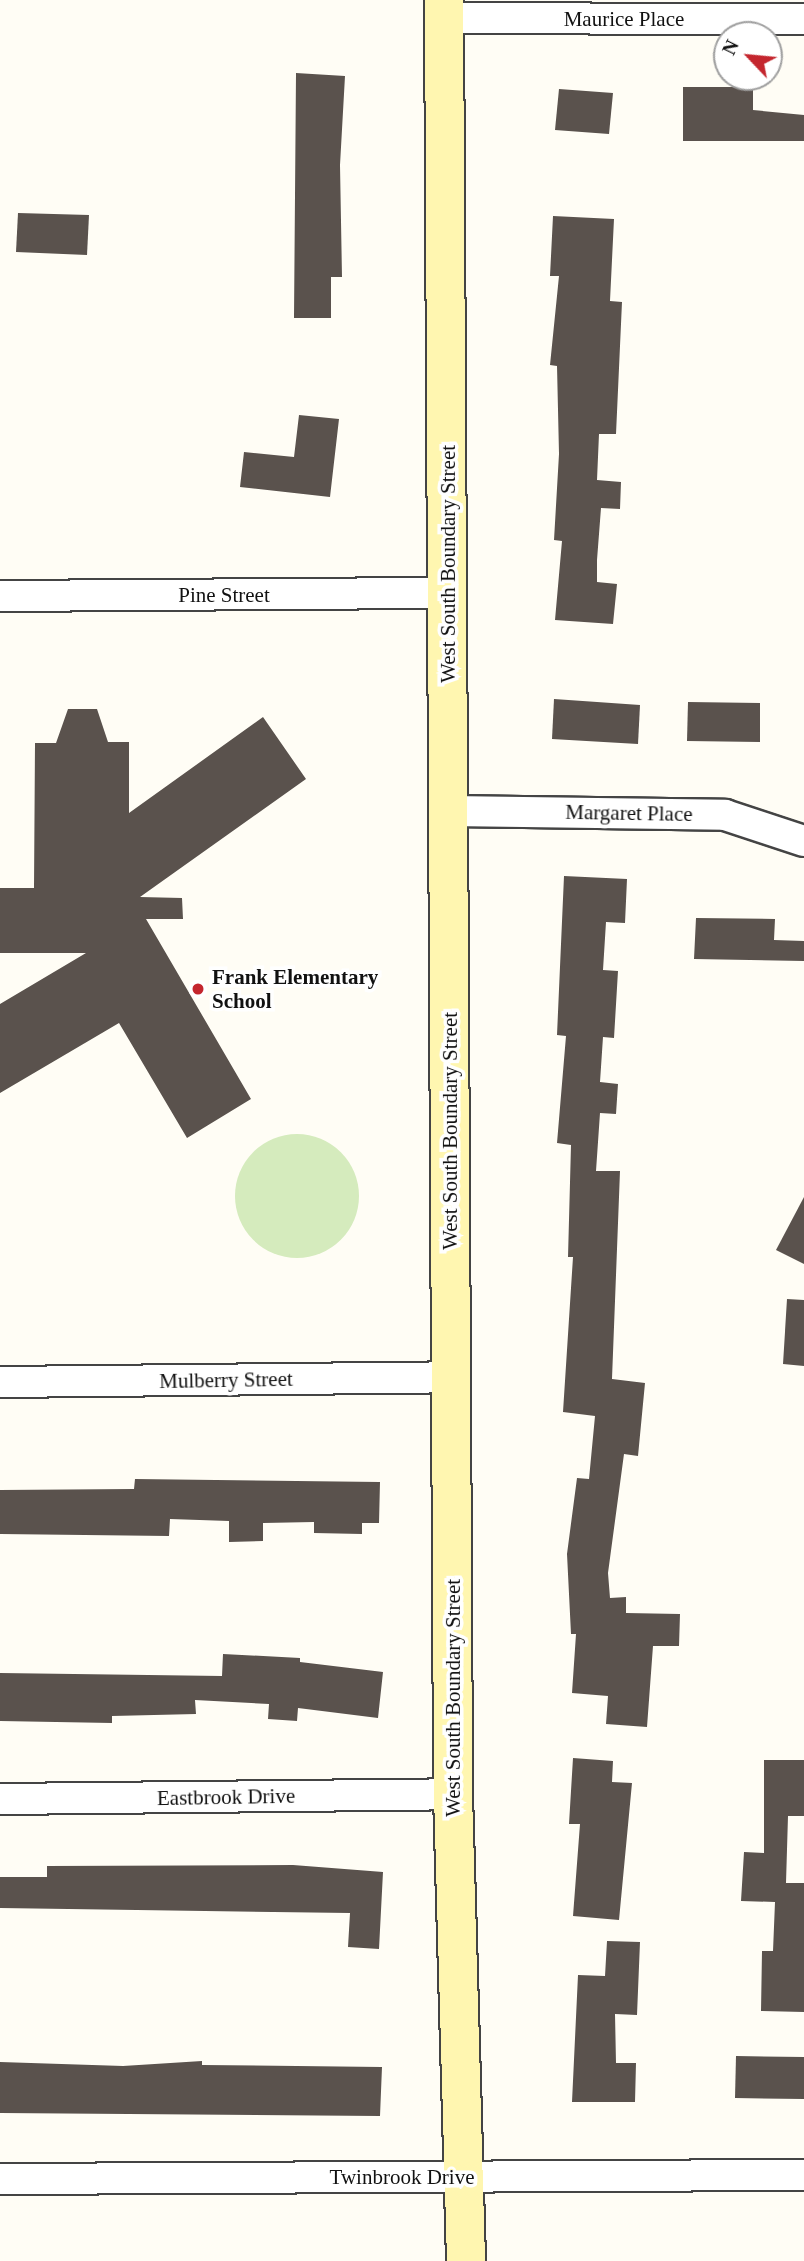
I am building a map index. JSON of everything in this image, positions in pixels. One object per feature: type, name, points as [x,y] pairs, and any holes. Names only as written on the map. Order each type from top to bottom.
[{"type":"street","name":"Maurice Place","points":[[444,9],[804,19]]},
{"type":"street","name":"West South Boundary Street","points":[[444,9],[453,1794],[466,2177],[466,2261]]},
{"type":"street","name":"Pine Street","points":[[0,596],[448,593]]},
{"type":"street","name":"Margaret Place","points":[[450,811],[725,815],[804,841]]},
{"type":"street","name":"Mulberry Street","points":[[0,1382],[452,1377]]},
{"type":"street","name":"Eastbrook Drive","points":[[0,1799],[453,1794]]},
{"type":"street","name":"Twinbrook Drive","points":[[0,2179],[804,2175]]},
{"type":"green space","points":[[297,1134],[321,1139],[341,1152],[354,1172],[359,1196],[354,1220],[341,1240],[321,1253],[297,1258],[273,1253],[253,1240],[240,1220],[235,1196],[240,1172],[253,1152],[273,1139]]},
{"type":"building","points":[[296,73],[345,76],[340,165],[342,277],[331,277],[331,318],[294,318]]},
{"type":"building","points":[[683,87],[713,87],[713,91],[753,91],[753,110],[804,115],[804,141],[683,141]]},
{"type":"building","points":[[559,89],[613,93],[609,134],[555,130]]},
{"type":"building","points":[[18,213],[89,215],[87,255],[16,252]]},
{"type":"building","points":[[553,216],[614,219],[610,301],[622,302],[616,434],[599,434],[597,480],[621,482],[620,509],[601,508],[597,560],[597,582],[617,584],[613,624],[555,620],[562,541],[554,540],[559,454],[557,366],[550,365],[559,276],[550,276]]},
{"type":"building","points":[[299,415],[339,419],[330,497],[240,487],[244,452],[294,457]]},
{"type":"building","points":[[554,699],[640,705],[638,744],[552,739]]},
{"type":"building","points":[[688,702],[760,703],[760,742],[687,741]]},
{"type":"building","name":"Frank Elementary School","points":[[68,709],[97,709],[108,742],[129,742],[129,813],[263,717],[306,779],[140,897],[182,898],[183,919],[146,919],[251,1099],[187,1138],[119,1023],[0,1093],[0,1004],[86,953],[0,953],[0,888],[34,888],[35,743],[56,743]]},
{"type":"building","points":[[564,876],[627,879],[625,923],[606,922],[603,970],[618,971],[614,1038],[603,1037],[600,1082],[618,1084],[616,1114],[600,1113],[596,1171],[620,1171],[612,1379],[645,1383],[638,1456],[624,1454],[608,1573],[610,1598],[626,1597],[626,1613],[680,1614],[679,1646],[653,1646],[647,1727],[606,1724],[608,1696],[572,1693],[576,1634],[571,1634],[567,1554],[577,1478],[589,1479],[595,1416],[563,1412],[573,1257],[568,1257],[571,1145],[557,1143],[566,1036],[557,1035]]},
{"type":"building","points":[[696,918],[775,919],[774,940],[804,941],[804,961],[694,959]]},
{"type":"building","points":[[804,1197],[804,1264],[776,1250]]},
{"type":"building","points":[[787,1299],[804,1300],[804,1366],[783,1364]]},
{"type":"building","points":[[135,1479],[380,1482],[379,1523],[362,1523],[362,1534],[314,1533],[314,1522],[263,1523],[263,1541],[229,1542],[229,1521],[170,1519],[169,1536],[0,1534],[0,1490],[134,1489]]},
{"type":"building","points":[[223,1654],[300,1658],[300,1662],[383,1672],[378,1718],[298,1708],[297,1721],[268,1719],[269,1704],[195,1700],[196,1714],[112,1716],[112,1723],[0,1721],[0,1673],[222,1676]]},
{"type":"building","points":[[573,1758],[613,1761],[612,1782],[632,1783],[619,1920],[573,1916],[580,1824],[569,1824]]},
{"type":"building","points":[[764,1760],[804,1760],[804,1816],[788,1816],[786,1883],[804,1883],[804,2012],[761,2011],[762,1951],[773,1951],[775,1902],[741,1901],[744,1852],[764,1853]]},
{"type":"building","points":[[293,1865],[383,1872],[379,1949],[348,1947],[350,1913],[0,1908],[0,1877],[47,1877],[47,1866]]},
{"type":"building","points":[[607,1941],[640,1942],[637,2015],[615,2014],[616,2063],[636,2063],[635,2102],[572,2102],[578,1975],[605,1976]]},
{"type":"building","points":[[736,2056],[804,2057],[804,2099],[735,2098]]},
{"type":"building","points":[[202,2061],[202,2065],[382,2067],[380,2116],[0,2113],[0,2062],[123,2066]]},
{"type":"place","name":"Frank Elementary School","points":[[198,989]]}]
